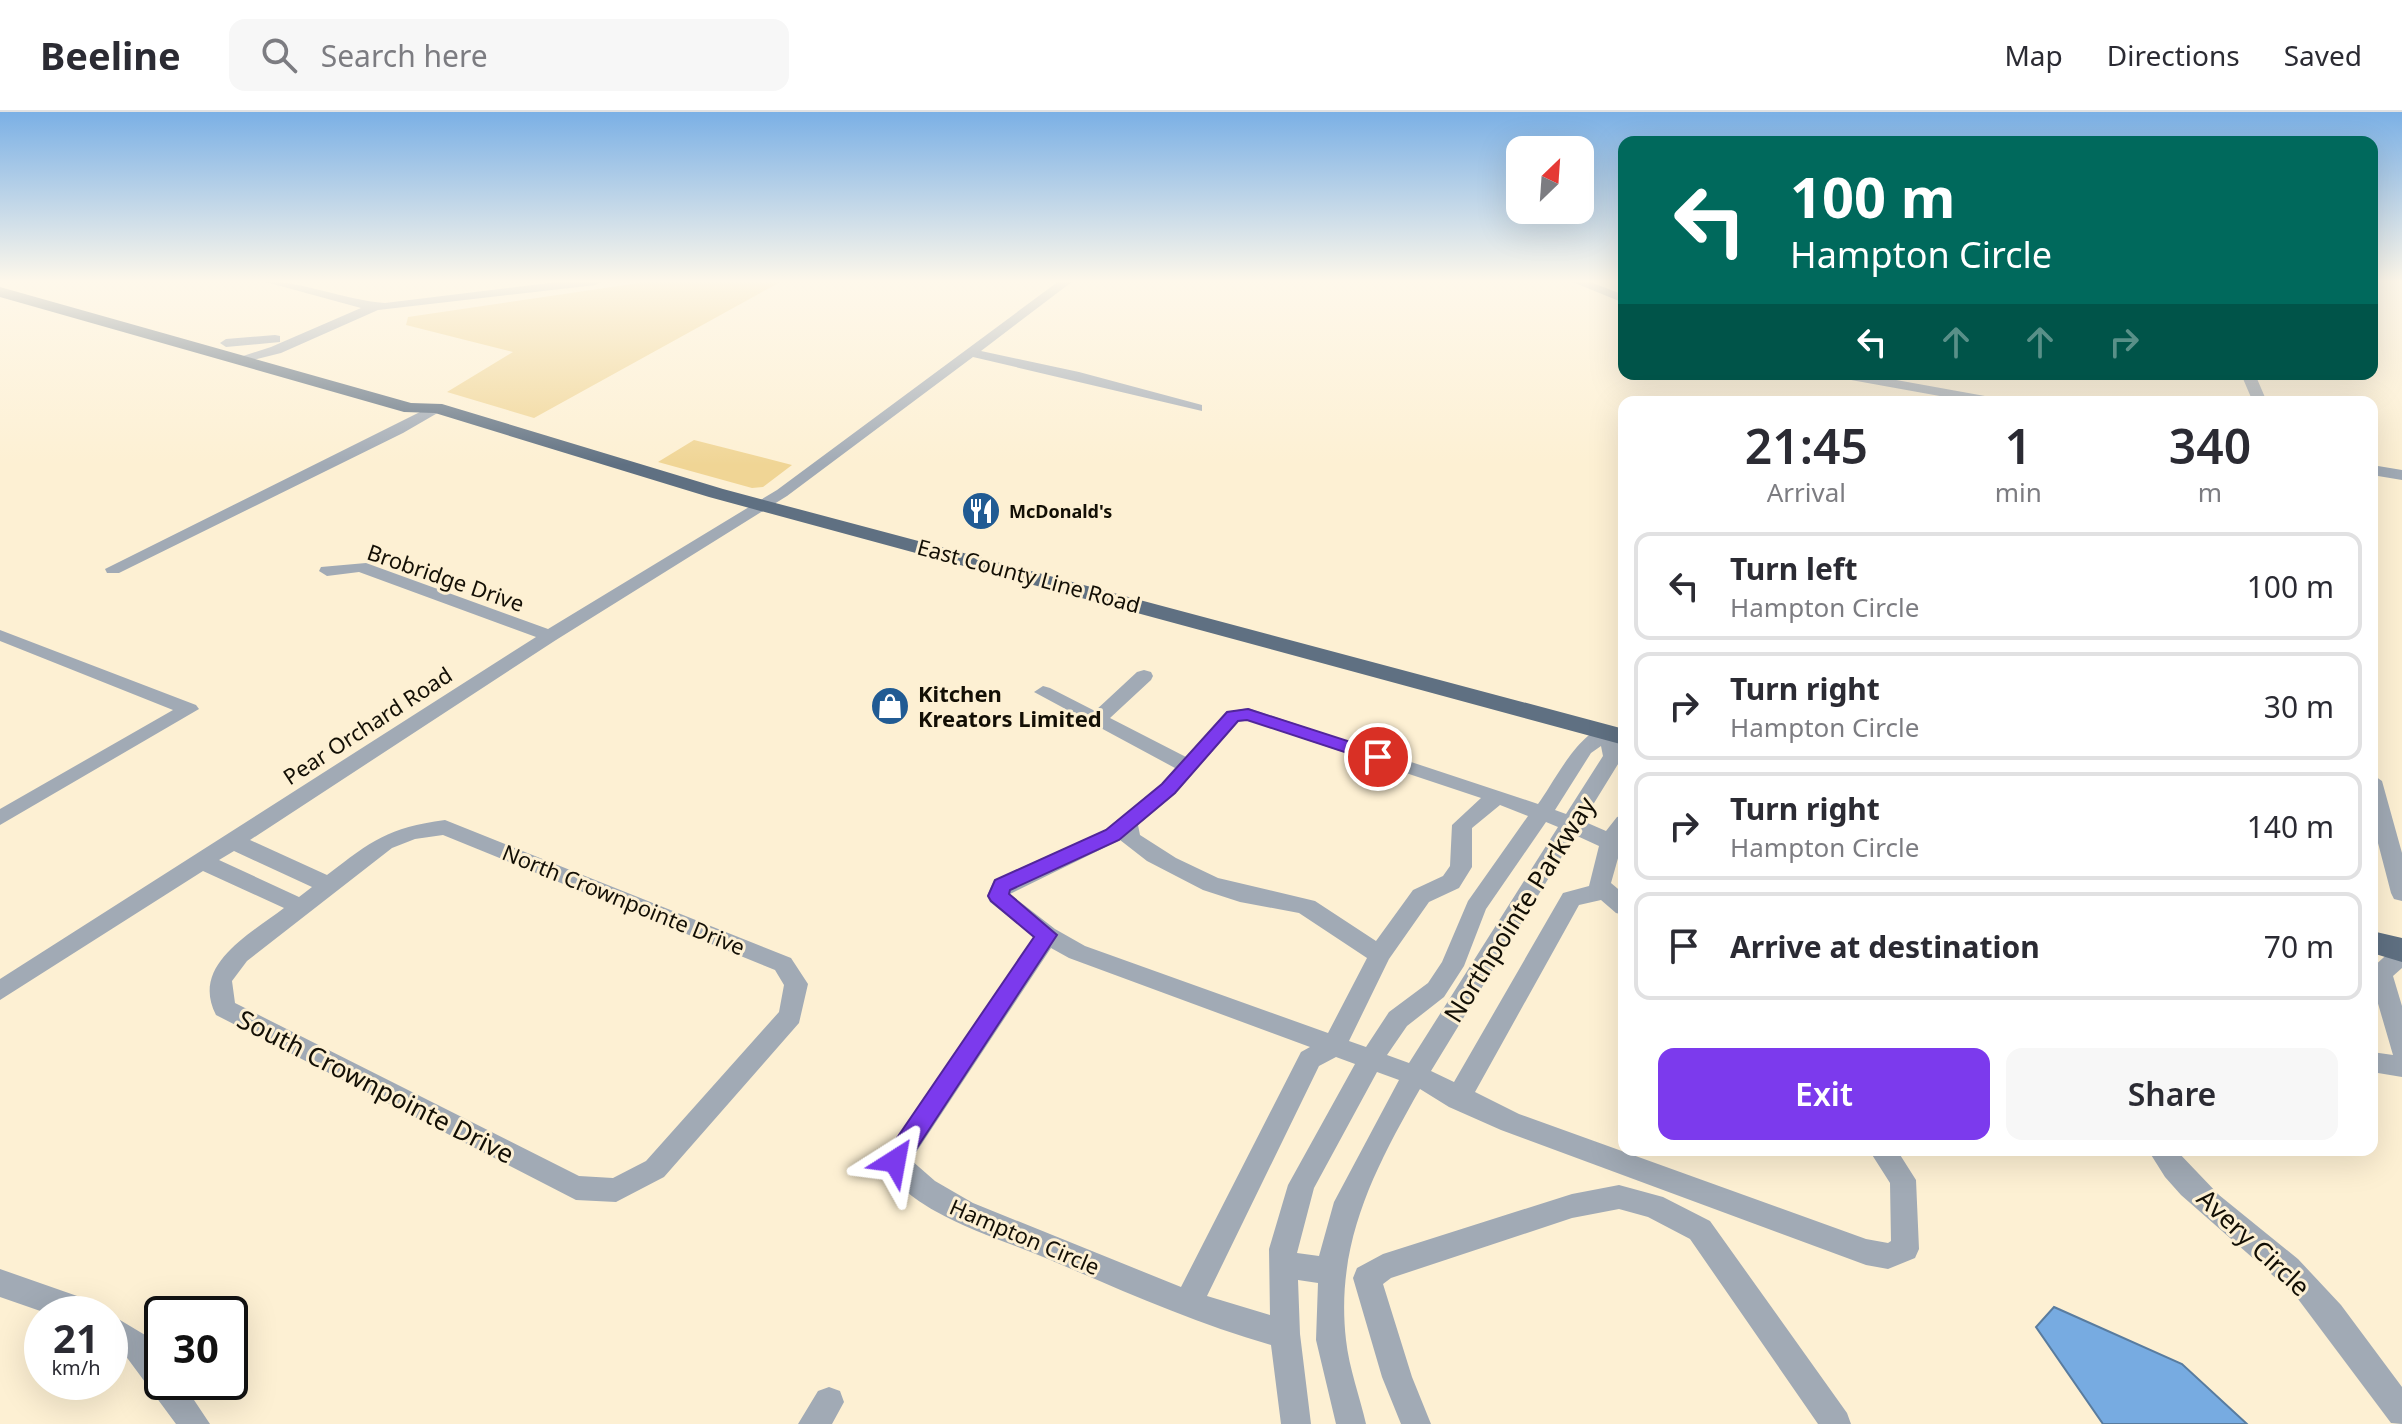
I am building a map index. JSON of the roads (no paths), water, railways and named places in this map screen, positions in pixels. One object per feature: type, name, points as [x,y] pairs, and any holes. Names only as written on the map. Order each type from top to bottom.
[{"type":"main road","name":"East County Line Road","points":[[178,342],[410,408],[436,408],[762,505],[1616,734]]},
{"type":"main road","name":"East County Line Road","points":[[223,342],[424,398],[436,408]]},
{"type":"main road","points":[[2378,944],[2402,952]]},
{"type":"street","points":[[226,343],[237,342]]},
{"type":"street","points":[[242,361],[285,342]]},
{"type":"street","points":[[293,342],[289,350],[295,361]]},
{"type":"street","name":"Pear Orchard Road","points":[[0,991],[550,636],[762,505],[985,342]]},
{"type":"street","points":[[970,353],[1079,376],[1197,408]]},
{"type":"street","points":[[1873,380],[1963,396]]},
{"type":"street","points":[[113,569],[398,430],[436,408]]},
{"type":"street","points":[[2378,471],[2402,475]]},
{"type":"street","name":"Brobridge Drive","points":[[327,571],[360,567],[550,636]]},
{"type":"street","points":[[0,635],[189,709],[0,818]]},
{"type":"street","points":[[1098,719],[1144,676]]},
{"type":"street","points":[[1043,692],[1188,766]]},
{"type":"street","points":[[1618,831],[1597,838],[1571,824],[1497,796],[1248,714],[1233,716],[1168,789],[1112,835],[1002,886],[998,896],[1047,935],[1077,952],[1417,1076],[1458,1099],[1510,1122],[1866,1252],[1888,1256],[1905,1249],[1903,1180],[1886,1156]]},
{"type":"street","name":"Northpointe Parkway","points":[[1296,1424],[1285,1334],[1283,1249],[1301,1185],[1371,1059],[1398,1019],[1436,990],[1452,966],[1476,907],[1584,749],[1616,734]]},
{"type":"street","name":"Northpointe Parkway","points":[[1351,1424],[1331,1340],[1333,1255],[1348,1202],[1398,1104],[1613,756],[1616,734]]},
{"type":"street","points":[[1188,1303],[1310,1059],[1334,1046],[1380,954],[1421,896],[1451,882],[1461,867],[1462,825],[1497,796]]},
{"type":"street","points":[[2378,803],[2402,893]]},
{"type":"street","points":[[1127,822],[1130,838],[1151,856],[1241,894],[1295,903],[1317,912],[1344,933],[1380,954]]},
{"type":"street","name":"North Crownpointe Drive","points":[[329,885],[384,843],[412,832],[445,827],[783,964],[796,984],[790,1016],[655,1169]]},
{"type":"street","points":[[1618,831],[1599,885],[1618,902]]},
{"type":"street","points":[[232,841],[329,885]]},
{"type":"street","points":[[202,861],[301,907]]},
{"type":"street","name":"South Crownpointe Drive","points":[[329,885],[239,955],[220,979],[224,1008],[576,1188],[616,1190],[655,1169]]},
{"type":"street","points":[[1458,1099],[1571,899],[1604,891]]},
{"type":"street","name":"Hampton Circle","points":[[1047,935],[895,1161],[904,1175],[945,1202],[1232,1321],[1285,1334]]},
{"type":"street","points":[[2402,952],[2381,973],[2402,1049]]},
{"type":"street","points":[[2378,1063],[2402,1067]]},
{"type":"street","name":"Avery Circle","points":[[2165,1156],[2203,1195],[2304,1284],[2402,1412]]},
{"type":"street","points":[[1416,1424],[1397,1377],[1367,1278],[1383,1267],[1543,1215],[1619,1197],[1653,1206],[1700,1230],[1836,1424]]},
{"type":"street","points":[[1283,1264],[1332,1272]]},
{"type":"street","points":[[0,1283],[38,1296]]},
{"type":"street","points":[[128,1340],[144,1357]]},
{"type":"street","points":[[177,1400],[195,1424]]},
{"type":"water","points":[[2054,1307],[2182,1364],[2247,1424],[2103,1424],[2036,1327]]},
{"type":"place","name":"McDonald's","points":[[981,511]]},
{"type":"place","name":"Kitchen Kreators Limited","points":[[890,706]]}]
